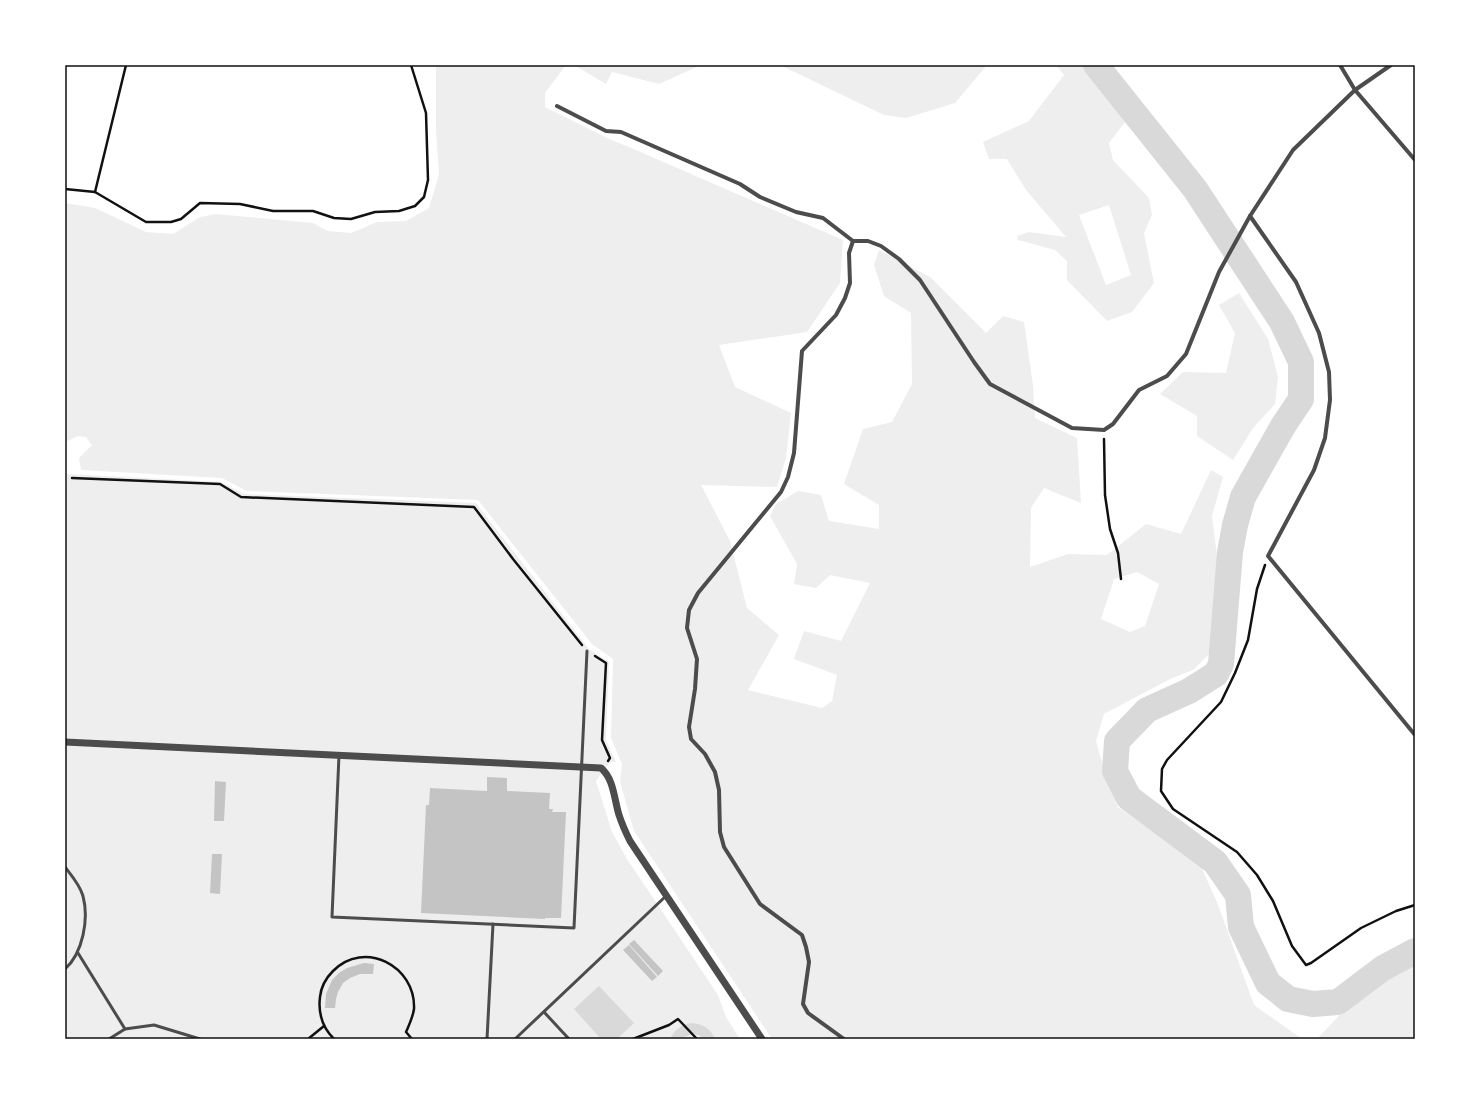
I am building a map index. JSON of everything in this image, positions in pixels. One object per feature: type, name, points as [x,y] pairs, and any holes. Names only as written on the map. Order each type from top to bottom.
[{"type":"street","points":[[1340,65],[1355,90],[1415,160]]},
{"type":"street","points":[[557,106],[606,130],[621,132],[740,184],[760,197],[796,212],[823,218],[853,241],[868,241],[881,246],[899,259],[920,280],[990,384],[1072,428],[1104,430],[1113,424],[1139,390],[1167,376],[1186,354],[1219,272],[1243,227],[1293,150],[1355,90],[1391,65]]},
{"type":"street","points":[[1250,216],[1296,282],[1319,333],[1329,372],[1330,400],[1325,438],[1314,470],[1268,556],[1415,735]]},
{"type":"street","points":[[844,1039],[808,1013],[803,1004],[808,962],[806,947],[802,935],[760,904],[724,847],[720,832],[719,790],[715,772],[705,754],[691,739],[688,727],[695,689],[697,659],[687,628],[689,610],[698,593],[781,492],[788,477],[794,453],[802,351],[836,315],[845,298],[850,283],[849,253],[853,241]]},
{"type":"street","points":[[65,742],[582,766],[602,769],[610,781],[619,816],[630,841],[762,1039]]},
{"type":"lane","points":[[339,755],[332,917],[574,928],[587,651]]},
{"type":"lane","points":[[65,867],[77,881],[83,896],[85,918],[83,937],[78,953],[65,969]]},
{"type":"lane","points":[[515,1039],[666,896]]},
{"type":"lane","points":[[487,1039],[493,924]]},
{"type":"lane","points":[[78,953],[125,1029]]},
{"type":"lane","points":[[544,1012],[569,1039]]},
{"type":"lane","points":[[109,1039],[125,1029],[154,1025],[200,1039]]},
{"type":"path","points":[[96,192],[126,65]]},
{"type":"path","points":[[65,189],[96,192],[146,222],[171,222],[181,219],[200,203],[240,204],[273,211],[313,211],[334,218],[351,219],[375,212],[399,211],[415,206],[424,197],[428,180],[426,113],[411,65]]},
{"type":"path","points":[[1104,430],[1105,495],[1110,529],[1118,553],[1121,579]]},
{"type":"path","points":[[72,478],[220,484],[241,497],[474,507],[513,559],[587,651],[606,664],[602,740],[610,758],[602,769]]},
{"type":"path","points":[[1268,556],[1257,589],[1248,640],[1235,673],[1221,702],[1167,760],[1162,769],[1161,791],[1174,809],[1237,852],[1257,874],[1273,901],[1292,946],[1306,965],[1361,928],[1396,911],[1415,905]]},
{"type":"path","points":[[334,1039],[324,1026],[319,1006],[320,993],[333,971],[345,962],[355,958],[368,957],[388,962],[402,973],[408,982],[413,996],[414,1011],[406,1032],[412,1039]]},
{"type":"path","points":[[633,1039],[669,1025],[678,1019],[697,1039]]},
{"type":"path","points":[[308,1039],[324,1026]]},
{"type":"shaded area","points":[[436,65],[566,65],[545,93],[545,107],[609,139],[843,240],[840,283],[807,332],[719,345],[735,387],[791,413],[786,458],[777,487],[701,485],[730,541],[747,608],[779,635],[748,690],[822,708],[832,701],[837,675],[794,659],[804,631],[841,641],[870,583],[830,575],[816,588],[794,584],[797,564],[770,516],[776,504],[798,491],[821,495],[829,521],[879,529],[879,505],[844,484],[863,429],[892,422],[912,384],[911,313],[884,296],[874,265],[879,250],[930,277],[986,333],[1003,316],[1024,322],[1033,385],[1035,418],[1077,438],[1081,503],[1044,488],[1031,508],[1030,567],[1068,554],[1107,555],[1146,524],[1181,534],[1211,470],[1223,477],[1212,516],[1217,556],[1210,653],[1193,670],[1170,679],[1104,714],[1096,741],[1103,766],[1118,807],[1200,864],[1217,902],[1254,1005],[1302,1039],[772,1039],[634,831],[620,782],[622,764],[611,738],[613,659],[592,644],[478,500],[247,491],[222,478],[81,470],[79,458],[92,445],[86,437],[78,436],[65,442],[65,203],[95,208],[146,232],[173,234],[200,217],[216,214],[313,223],[328,231],[351,233],[377,222],[406,221],[429,208],[439,174],[436,131]],"holes":[[[1137,572],[1159,584],[1145,626],[1130,632],[1101,619],[1114,579]]]},
{"type":"shaded area","points":[[574,65],[701,65],[659,84],[612,72],[606,84]]},
{"type":"shaded area","points":[[780,65],[987,65],[955,103],[906,118],[884,115]]},
{"type":"shaded area","points":[[1056,65],[1084,65],[1128,118],[1109,143],[1113,160],[1149,198],[1152,215],[1144,233],[1154,283],[1132,312],[1107,321],[1067,280],[1067,261],[1055,250],[1018,240],[1017,236],[1029,232],[1066,237],[1026,190],[1007,159],[989,159],[983,142],[1029,121],[1064,75]],"holes":[[[1109,205],[1131,275],[1106,285],[1079,215]]]},
{"type":"shaded area","points":[[1239,293],[1268,339],[1278,377],[1275,404],[1253,428],[1233,460],[1197,436],[1197,416],[1160,394],[1183,372],[1226,373],[1235,333],[1219,305]]},
{"type":"shaded area","points":[[67,474],[221,482],[244,494],[476,503],[589,649],[609,662],[606,740],[616,762],[610,762],[596,781],[612,832],[627,859],[718,995],[726,1017],[740,1039],[65,1039],[65,521]]},
{"type":"shaded area","points":[[1415,948],[1415,1039],[1317,1039],[1372,981]]},
{"type":"shaded area","points":[[599,986],[634,1023],[617,1039],[601,1039],[574,1009]]},
{"type":"shaded area","points":[[692,1023],[706,1028],[711,1032],[715,1039],[704,1039],[694,1034],[680,1039],[670,1039],[674,1032],[679,1028]]},
{"type":"building","points":[[487,777],[507,778],[507,791],[550,793],[549,809],[553,809],[552,812],[566,812],[561,918],[545,919],[421,913],[426,805],[429,805],[430,788],[487,791]]},
{"type":"building","points":[[215,781],[226,782],[224,821],[214,821]]},
{"type":"building","points":[[212,854],[222,854],[220,894],[210,893]]},
{"type":"building","points":[[634,940],[663,971],[658,976],[629,944]]},
{"type":"building","points":[[629,945],[657,977],[652,981],[623,950]]},
{"type":"building","points":[[364,963],[374,964],[373,974],[360,974],[350,978],[343,983],[338,992],[335,1008],[325,1008],[326,994],[332,980],[347,968]]},
{"type":"waterway","points":[[1096,65],[1195,189],[1282,322],[1301,362],[1301,399],[1283,426],[1243,497],[1235,525],[1230,552],[1221,664],[1216,674],[1189,691],[1147,710],[1117,741],[1115,771],[1129,798],[1215,862],[1238,895],[1241,927],[1268,983],[1288,999],[1313,1004],[1338,1002],[1383,968],[1415,951]]}]
